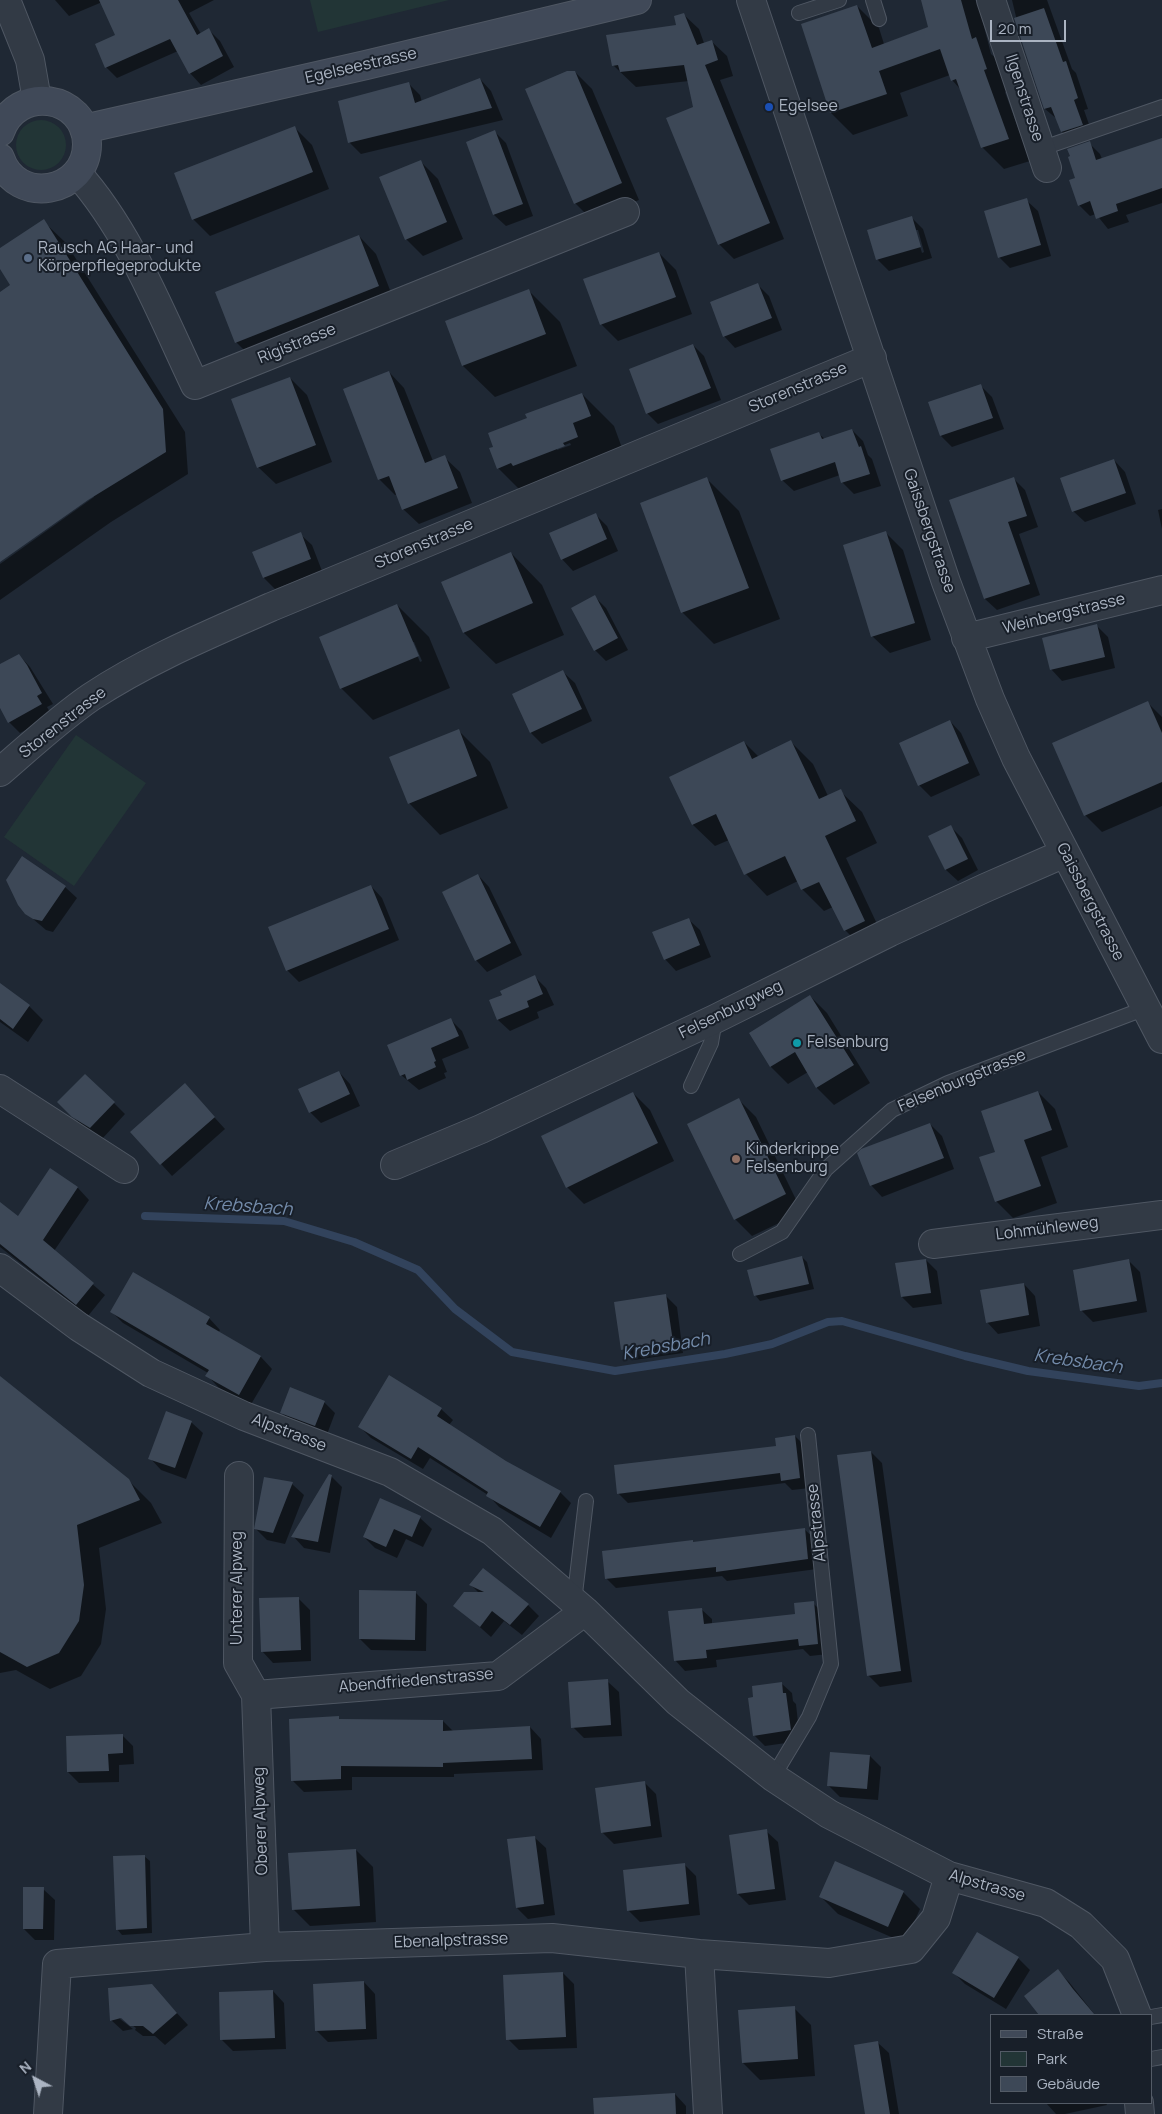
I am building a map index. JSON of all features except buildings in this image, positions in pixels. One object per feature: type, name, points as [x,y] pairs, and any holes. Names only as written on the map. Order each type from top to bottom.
[{"type":"main road","name":"Egelseestrasse","points":[[84,129],[357,67],[637,0]]},
{"type":"main road","points":[[0,132],[11,112],[24,104],[37,100],[52,101],[66,106],[77,116],[84,129],[87,144],[84,160],[77,173],[66,182],[52,188],[38,189],[4,176]]},
{"type":"street","points":[[6,0],[30,60],[37,100]]},
{"type":"street","name":"Gaissbergstrasse","points":[[752,0],[966,638],[990,699],[1016,758],[1065,853],[1154,1006],[1162,1039]]},
{"type":"street","name":"Ilgenstrasse","points":[[991,0],[1044,159]]},
{"type":"street","name":"Rigistrasse","points":[[77,173],[105,208],[128,246],[195,385],[625,212]]},
{"type":"street","name":"Storenstrasse","points":[[0,772],[91,698],[133,672],[188,644],[289,600],[872,358]]},
{"type":"street","name":"Weinbergstrasse","points":[[966,638],[1162,590]]},
{"type":"street","name":"Felsenburgweg","points":[[396,1165],[473,1132],[715,1019],[890,932],[1065,853]]},
{"type":"street","points":[[0,1089],[124,1169]]},
{"type":"street","name":"Lohmühleweg","points":[[933,1244],[1162,1215]]},
{"type":"street","name":"Alpstrasse","points":[[0,1268],[79,1327],[151,1373],[244,1416],[390,1472],[492,1531],[580,1607],[678,1702],[773,1777],[829,1814],[949,1876],[1046,1903],[1081,1925],[1115,1959],[1137,2014]]},
{"type":"street","name":"Unterer Alpweg","points":[[239,1476],[238,1663],[256,1695]]},
{"type":"street","name":"Abendfriedenstrasse","points":[[256,1695],[498,1676],[580,1607]]},
{"type":"street","name":"Oberer Alpweg","points":[[256,1695],[265,1947]]},
{"type":"street","name":"Ebenalpstrasse","points":[[48,2114],[57,1964],[265,1947],[552,1938],[699,1954],[828,1963],[911,1949],[936,1918],[949,1876]]},
{"type":"street","points":[[699,1954],[708,2114]]},
{"type":"lane","points":[[799,13],[839,0]]},
{"type":"lane","points":[[874,0],[879,20]]},
{"type":"lane","points":[[1044,159],[1162,107]]},
{"type":"lane","name":"Felsenburgstrasse","points":[[740,1254],[782,1232],[826,1169],[892,1110],[948,1083],[1154,1006]]},
{"type":"lane","points":[[691,1086],[711,1043],[715,1019]]},
{"type":"lane","name":"Alpstrasse","points":[[773,1777],[809,1717],[831,1664],[808,1435]]},
{"type":"lane","points":[[580,1607],[586,1501]]},
{"type":"green space","points":[[310,0],[449,0],[318,32]]},
{"type":"green space","points":[[41,120],[59,127],[66,145],[59,163],[41,170],[23,163],[16,145],[23,127]]},
{"type":"green space","points":[[76,735],[146,783],[74,886],[4,837]]},
{"type":"waterway","name":"Krebsbach","points":[[145,1216],[284,1221],[354,1242],[418,1270],[455,1309],[512,1352],[615,1371],[725,1354],[772,1344],[828,1322],[842,1321],[965,1356],[1028,1371],[1139,1386],[1162,1383]]},
{"type":"place","name":"Egelsee","points":[[769,107]]},
{"type":"place","name":"Rausch AG Haar- und Körperpflegeprodukte","points":[[28,258]]},
{"type":"place","name":"Felsenburg","points":[[797,1043]]},
{"type":"place","name":"Kinderkrippe Felsenburg","points":[[736,1159]]}]
